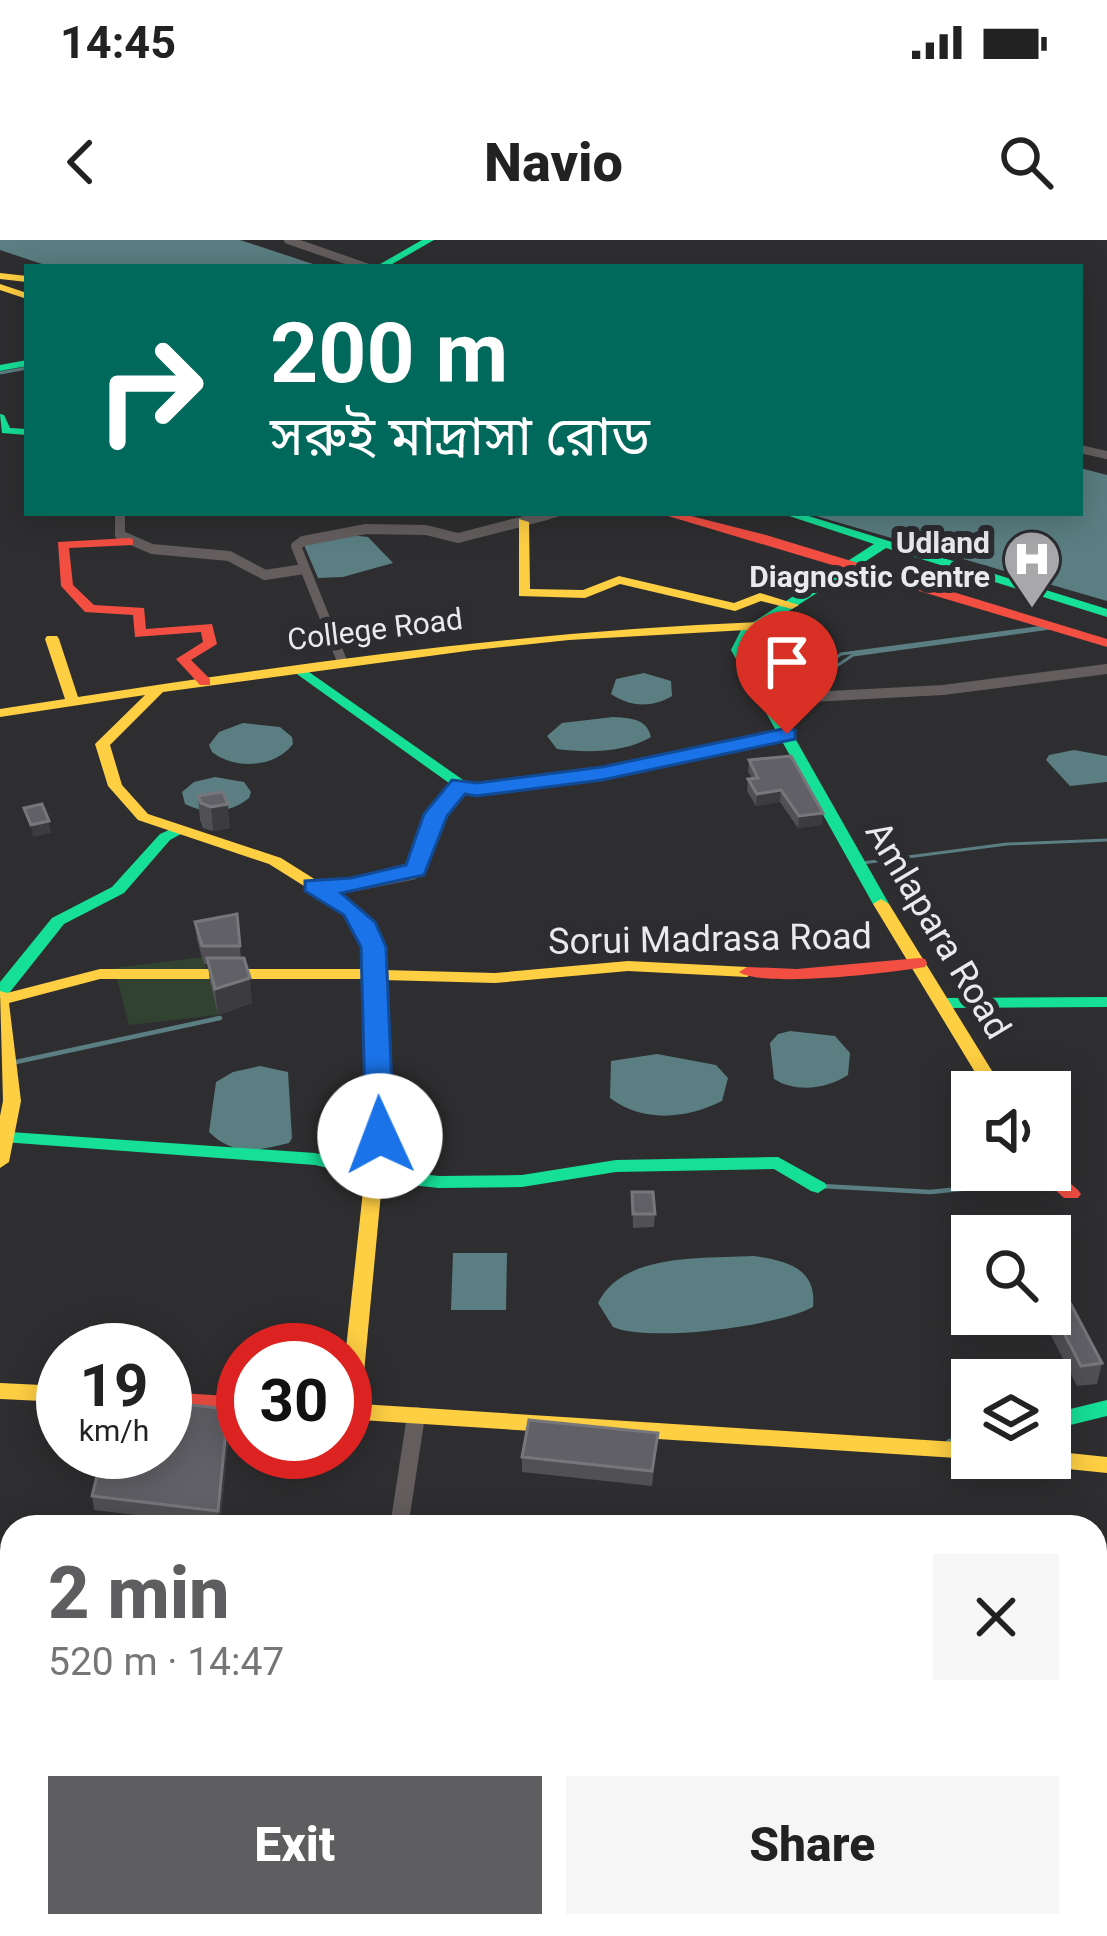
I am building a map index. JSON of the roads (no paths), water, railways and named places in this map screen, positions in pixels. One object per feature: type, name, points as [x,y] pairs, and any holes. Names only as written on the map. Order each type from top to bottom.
[{"type":"street","points":[[288,240],[357,264]]},
{"type":"street","points":[[385,264],[429,240]]},
{"type":"street","points":[[0,417],[6,430],[24,432]]},
{"type":"street","points":[[120,516],[120,535],[129,542]]},
{"type":"street","points":[[342,661],[296,546],[313,537],[366,529],[427,530],[458,538],[545,516]]},
{"type":"street","points":[[674,516],[1107,643]]},
{"type":"street","points":[[796,516],[1107,613]]},
{"type":"street","points":[[523,522],[526,542],[518,564],[524,593],[585,594],[619,580],[735,607],[760,597],[792,605]]},
{"type":"street","points":[[205,682],[183,659],[210,644],[207,627],[140,634],[139,611],[90,609],[67,586],[62,545],[129,542],[232,555],[265,575],[304,569]]},
{"type":"street","points":[[760,626],[885,544]]},
{"type":"street","name":"College Road","points":[[0,713],[342,661],[638,630],[760,626]]},
{"type":"street","name":"Amlapara Road","points":[[760,626],[739,640],[738,650],[856,864],[985,1071]]},
{"type":"street","points":[[52,639],[73,702]]},
{"type":"street","points":[[299,668],[460,785],[476,790],[602,774],[787,734]]},
{"type":"street","points":[[792,698],[944,690],[1107,669]]},
{"type":"street","points":[[158,690],[102,744],[115,786],[143,817],[275,861],[352,910],[367,927],[374,947],[382,1120],[367,1169],[354,1323]]},
{"type":"street","points":[[314,886],[351,885],[416,870],[436,814],[460,785]]},
{"type":"street","points":[[0,1162],[10,1138],[0,996],[58,921],[118,890],[165,837],[180,830]]},
{"type":"street","name":"Sorui Madrasa Road","points":[[0,996],[100,974],[516,977],[628,966],[797,974],[919,963]]},
{"type":"street","points":[[945,1003],[1107,1002]]},
{"type":"street","points":[[10,1138],[107,1142],[367,1169],[439,1182],[522,1181],[616,1166],[778,1163],[818,1187]]},
{"type":"street","points":[[1068,1191],[1071,1194]]},
{"type":"street","points":[[0,1390],[36,1392]]},
{"type":"street","points":[[1071,1417],[1107,1408]]},
{"type":"street","points":[[372,1413],[951,1448]]},
{"type":"street","points":[[401,1515],[416,1415]]},
{"type":"street","points":[[1071,1461],[1107,1465]]},
{"type":"water","points":[[0,240],[240,240],[313,264],[42,264],[0,250]]},
{"type":"water","points":[[1083,469],[1107,475],[1107,601],[816,516],[1083,516]]},
{"type":"water","points":[[350,535],[368,537],[393,563],[343,577],[318,578],[304,545]]},
{"type":"water","points":[[644,673],[671,681],[672,696],[641,704],[611,694],[616,679]]},
{"type":"water","points":[[613,717],[641,723],[651,737],[617,749],[581,751],[557,749],[547,736],[562,723]]},
{"type":"water","points":[[243,723],[280,727],[293,744],[276,758],[254,764],[232,762],[212,752],[209,745],[219,732]]},
{"type":"water","points":[[1074,750],[1107,756],[1107,782],[1070,786],[1046,760],[1049,755]]},
{"type":"water","points":[[215,777],[244,782],[251,792],[249,798],[218,811],[185,804],[182,792],[194,782]]},
{"type":"water","points":[[778,1034],[835,1036],[850,1053],[848,1075],[811,1088],[774,1079],[770,1043]]},
{"type":"water","points":[[657,1054],[716,1065],[728,1078],[722,1101],[665,1116],[636,1112],[610,1098],[611,1061]]},
{"type":"water","points":[[260,1066],[288,1072],[292,1138],[289,1143],[256,1149],[227,1145],[209,1132],[216,1082]]},
{"type":"water","points":[[453,1253],[507,1253],[506,1310],[451,1310]]},
{"type":"water","points":[[754,1256],[788,1264],[805,1275],[813,1307],[744,1326],[655,1333],[613,1327],[598,1303],[610,1286],[645,1267],[667,1261]]},
{"type":"waterway","points":[[0,373],[24,369]]},
{"type":"waterway","points":[[844,565],[1050,628],[853,655],[773,709],[739,650],[739,641],[846,571],[844,565]]},
{"type":"waterway","points":[[774,705],[841,654],[1044,627]]},
{"type":"waterway","points":[[862,863],[1007,844],[1107,840]]},
{"type":"waterway","points":[[16,1062],[220,1018]]},
{"type":"waterway","points":[[821,1186],[951,1190]]},
{"type":"place","name":"Udland Diagnostic Centre","points":[[1032,610]]}]
